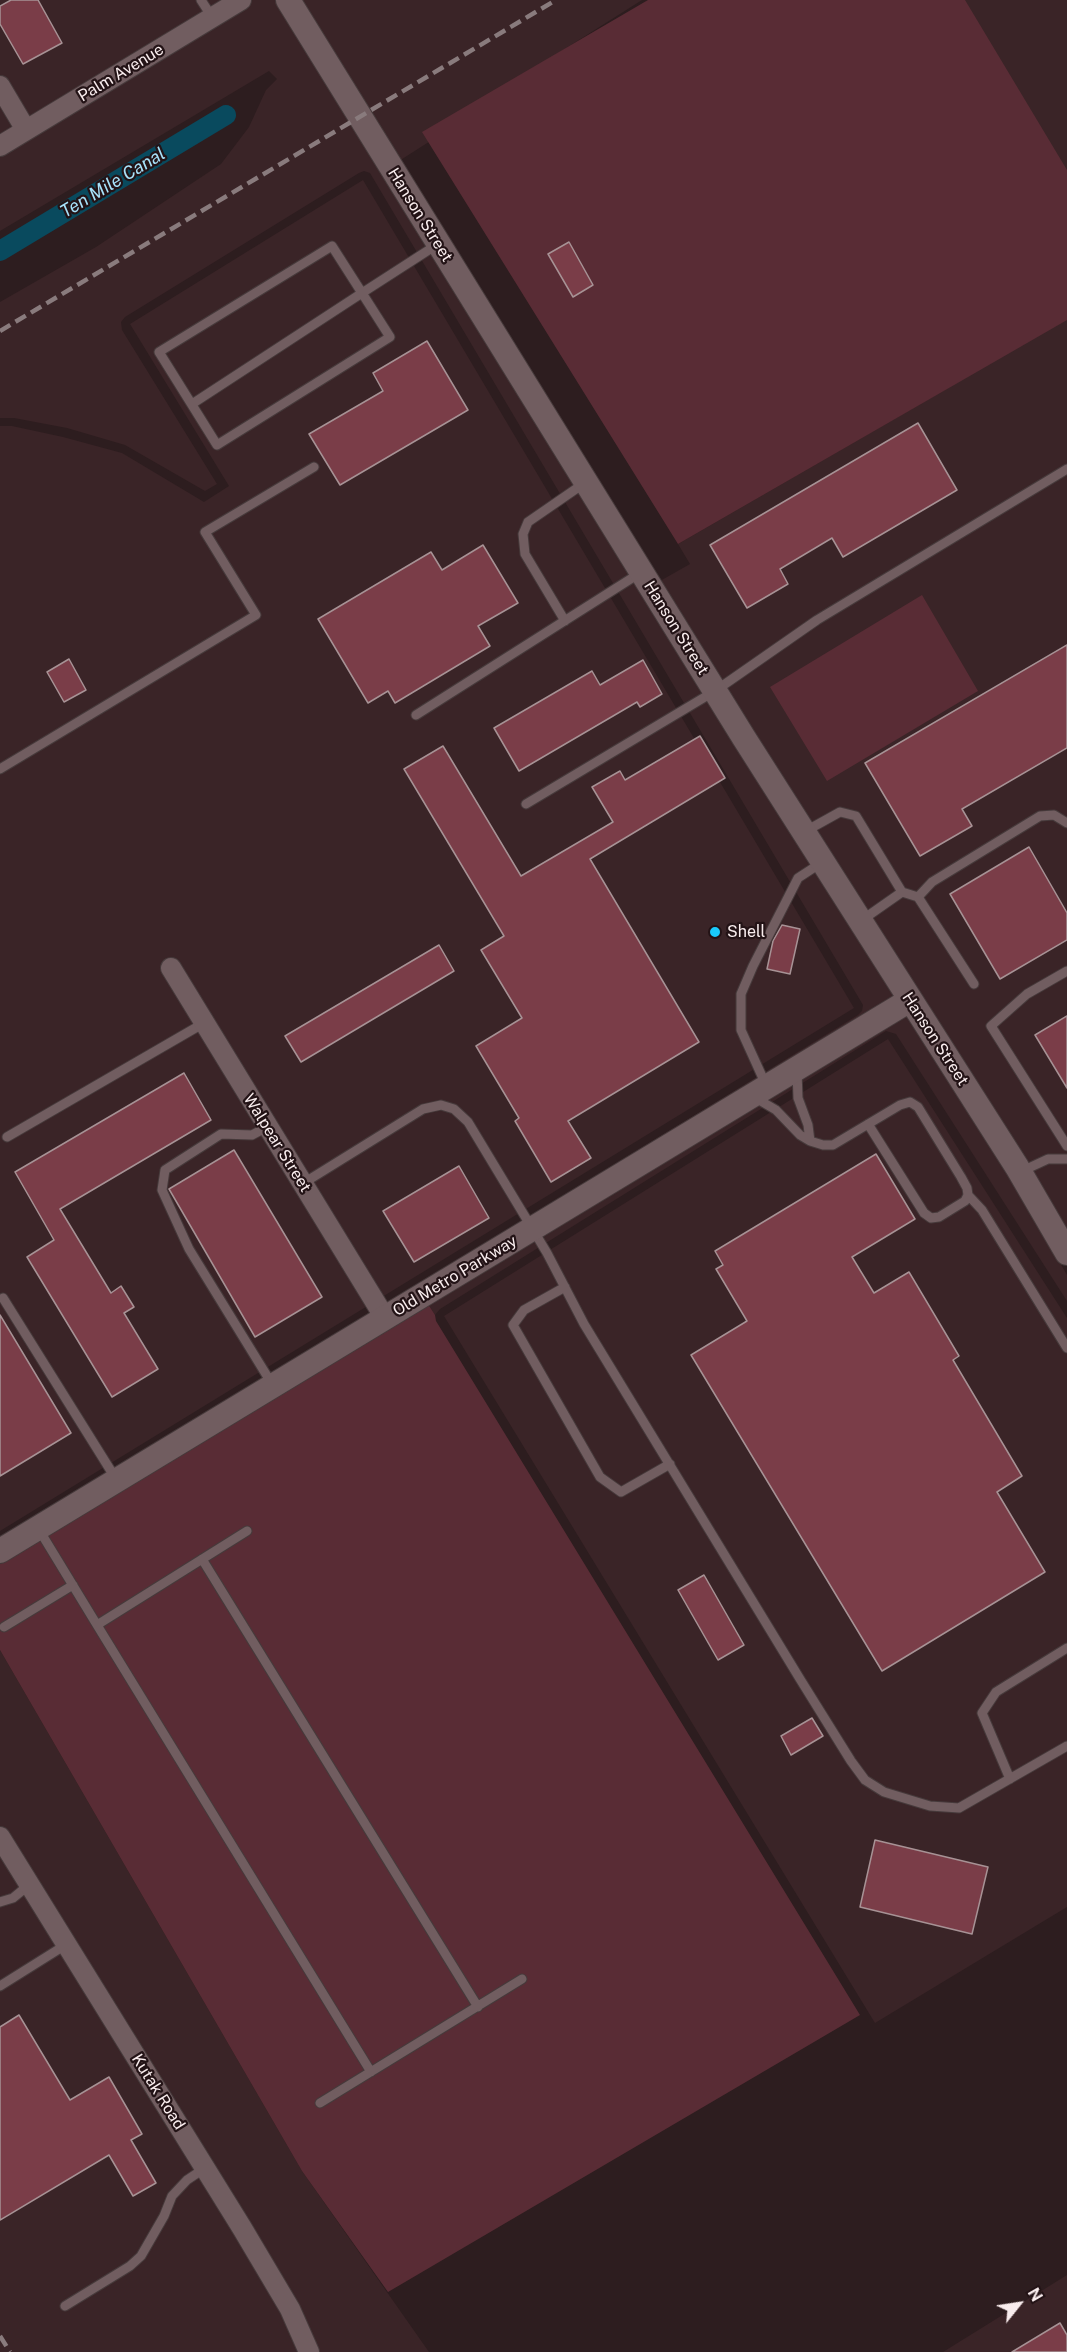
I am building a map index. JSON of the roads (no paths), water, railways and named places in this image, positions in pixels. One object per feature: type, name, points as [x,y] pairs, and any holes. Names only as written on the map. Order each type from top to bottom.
[{"type":"street","name":"Palm Avenue","points":[[0,146],[241,0]]},
{"type":"street","name":"Hanson Street","points":[[288,0],[715,691],[1020,1172],[1067,1253]]},
{"type":"street","points":[[0,86],[26,130]]},
{"type":"street","name":"Walpear Street","points":[[171,968],[385,1318]]},
{"type":"street","name":"Old Metro Parkway","points":[[0,1551],[910,1000]]},
{"type":"street","name":"Kutak Road","points":[[0,1837],[290,2309],[309,2352]]},
{"type":"lane","points":[[201,0],[212,17]]},
{"type":"lane","points":[[192,404],[438,244]]},
{"type":"lane","points":[[332,246],[362,293],[390,337],[217,445],[159,352],[332,246]]},
{"type":"lane","points":[[0,769],[256,615],[205,532],[314,467]]},
{"type":"lane","points":[[526,804],[715,691],[817,620],[1067,469]]},
{"type":"lane","points":[[564,621],[525,554],[523,534],[528,522],[586,482]]},
{"type":"lane","points":[[416,715],[642,572]]},
{"type":"lane","points":[[804,832],[840,812],[856,816],[902,892],[918,897],[975,984]]},
{"type":"lane","points":[[918,897],[932,882],[1040,816],[1054,815],[1067,823]]},
{"type":"lane","points":[[823,862],[798,878],[741,994],[741,1030],[760,1092],[800,1135],[823,1145],[833,1144],[900,1105],[910,1102],[918,1107],[961,1177],[968,1195],[982,1210],[1067,1348]]},
{"type":"lane","points":[[860,921],[902,892]]},
{"type":"lane","points":[[1067,971],[1028,994],[991,1026],[1067,1146]]},
{"type":"lane","points":[[7,1137],[204,1023]]},
{"type":"lane","points":[[796,1069],[798,1098],[808,1125],[810,1141]]},
{"type":"lane","points":[[303,1184],[423,1109],[441,1105],[453,1109],[468,1122],[565,1287],[584,1324],[865,1780],[884,1792],[912,1801],[930,1806],[959,1808],[1067,1746]]},
{"type":"lane","points":[[868,1124],[924,1213],[931,1218],[939,1217],[965,1201],[968,1195]]},
{"type":"lane","points":[[267,1127],[252,1135],[220,1134],[165,1170],[162,1190],[189,1249],[273,1386]]},
{"type":"lane","points":[[1020,1172],[1048,1159],[1065,1157]]},
{"type":"lane","points":[[565,1287],[524,1310],[513,1325],[600,1477],[621,1492],[670,1464]]},
{"type":"lane","points":[[3,1298],[117,1481]]},
{"type":"lane","points":[[38,1528],[371,2072]]},
{"type":"lane","points":[[97,1624],[247,1531]]},
{"type":"lane","points":[[202,1559],[478,2007]]},
{"type":"lane","points":[[4,1627],[73,1585]]},
{"type":"lane","points":[[1010,1779],[982,1713],[996,1692],[1067,1648]]},
{"type":"lane","points":[[0,1902],[13,1898],[30,1884]]},
{"type":"lane","points":[[0,1986],[67,1944]]},
{"type":"lane","points":[[320,2103],[522,1979]]},
{"type":"lane","points":[[65,2306],[130,2266],[141,2256],[164,2216],[172,2196],[187,2180],[205,2168]]},
{"type":"waterway","name":"Ten Mile Canal","points":[[0,251],[226,115]]},
{"type":"railway","points":[[0,331],[556,0]]},
{"type":"railway","points":[[0,2336],[10,2352]]},
{"type":"place","name":"Shell","points":[[715,932]]}]
